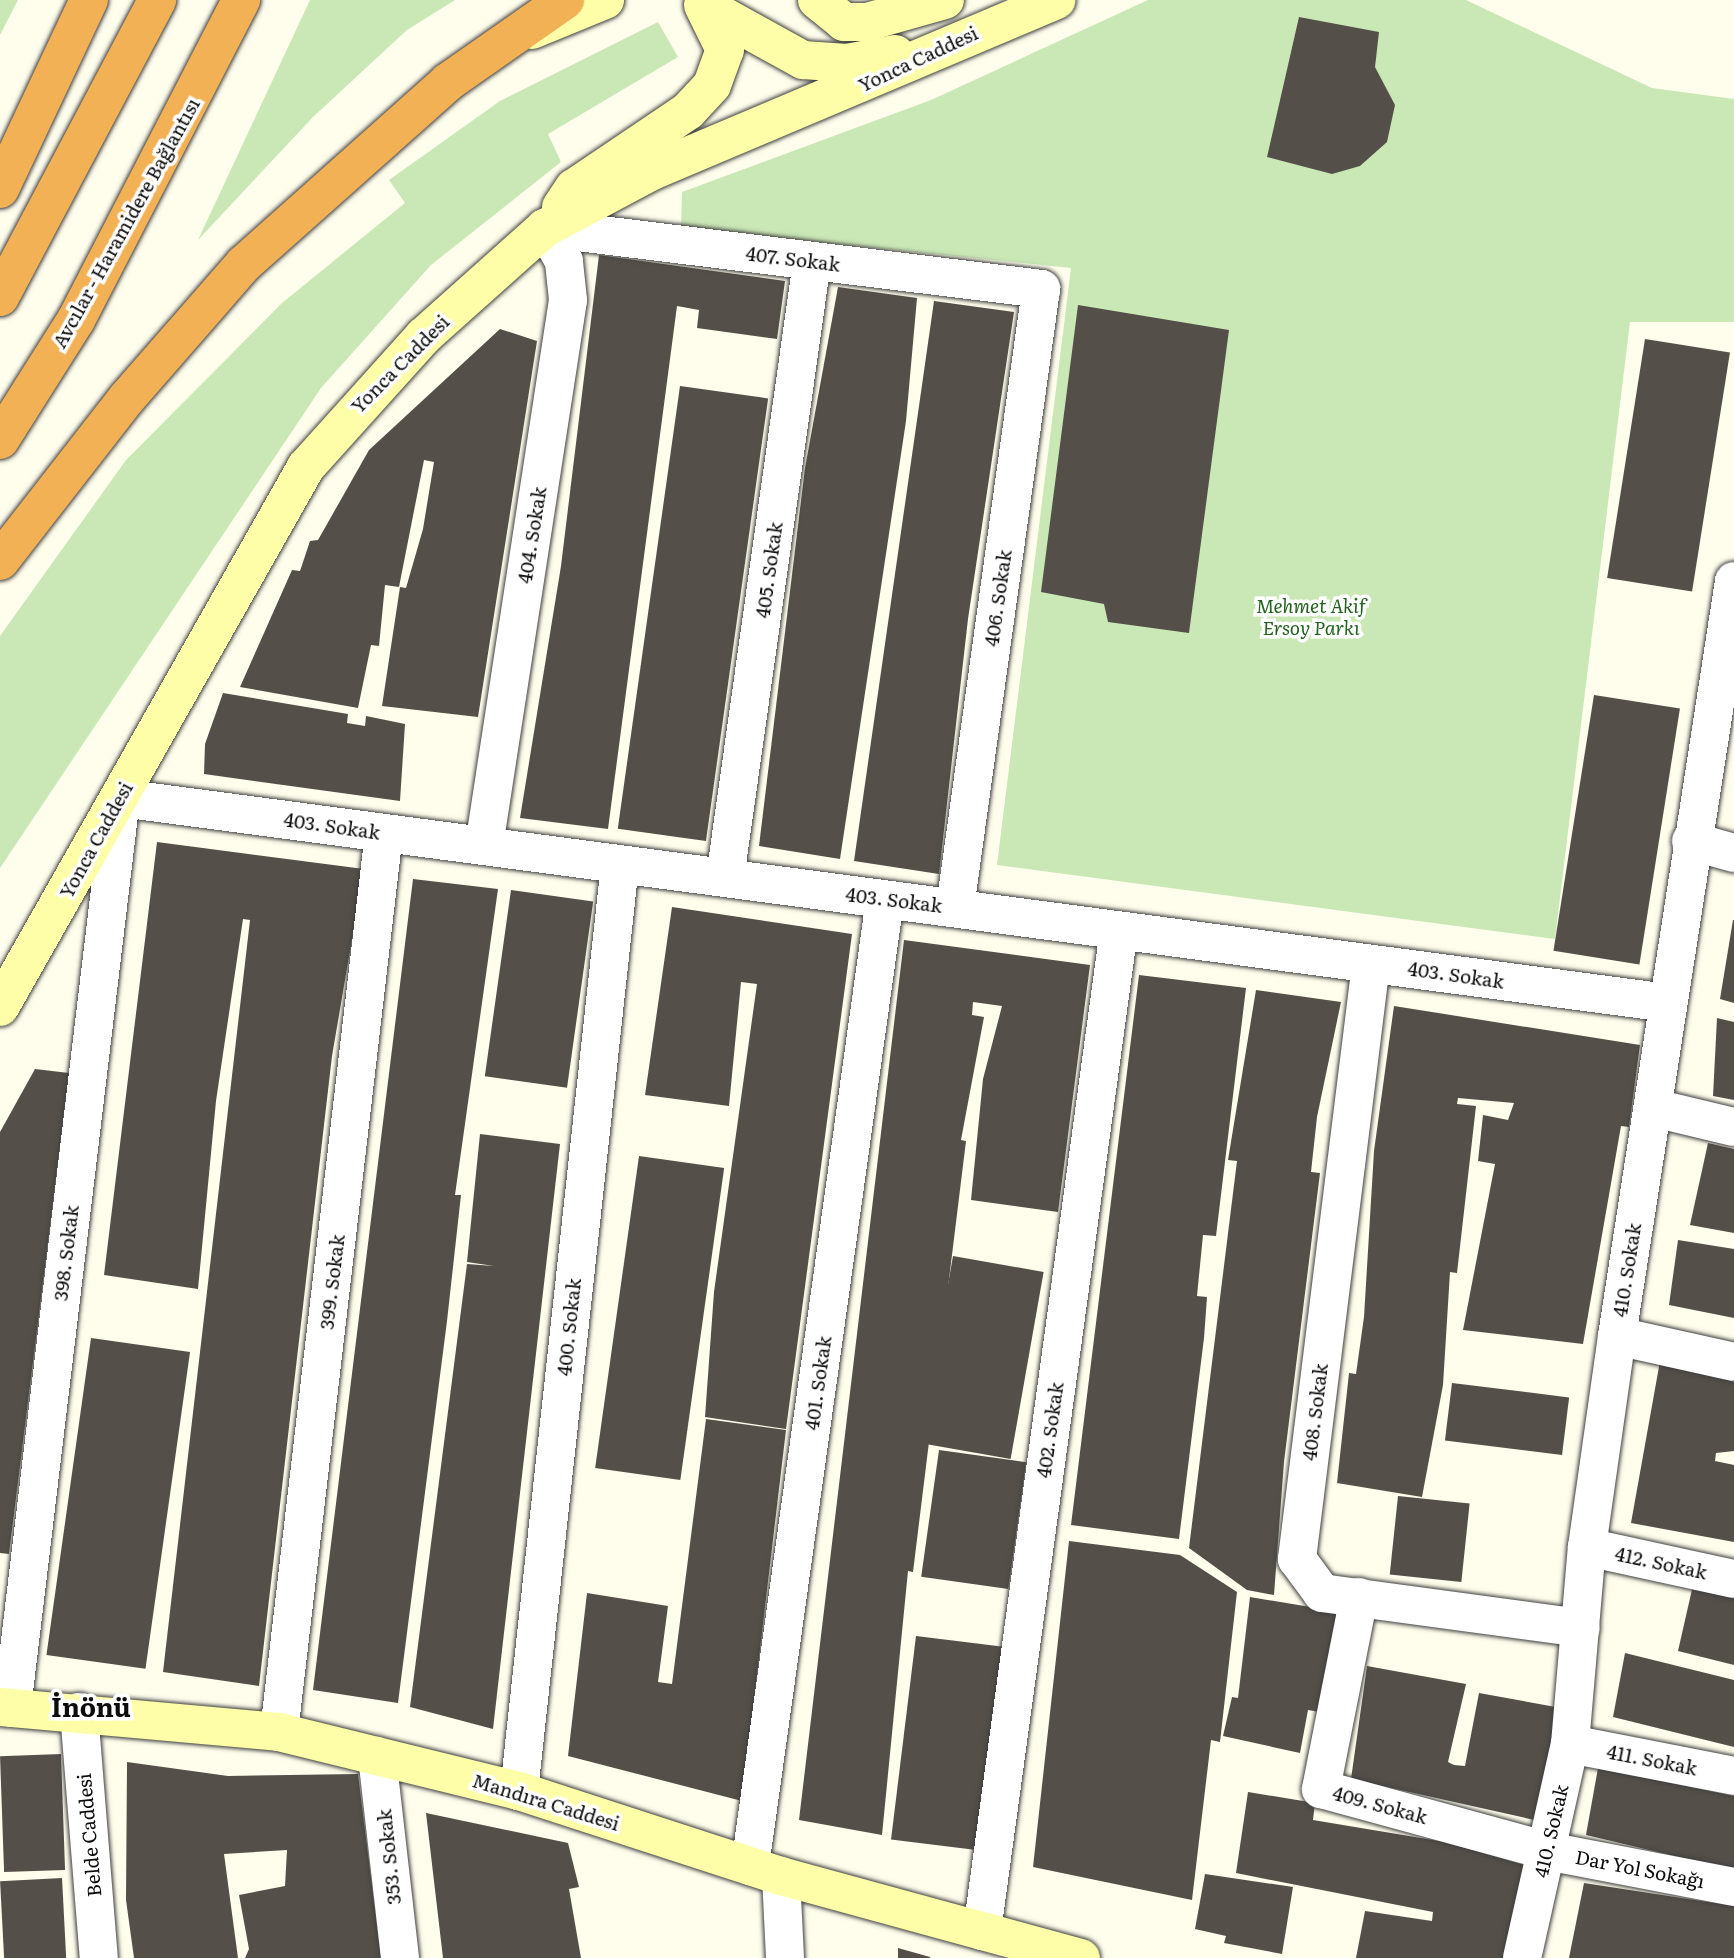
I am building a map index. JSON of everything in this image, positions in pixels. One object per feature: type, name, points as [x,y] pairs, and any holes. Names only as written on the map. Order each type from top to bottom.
[{"type":"highway","points":[[0,189],[89,0]]},
{"type":"highway","points":[[0,297],[158,0]]},
{"type":"highway","name":"Avcılar - Haramidere Bağlantısı","points":[[0,440],[76,320],[241,0]]},
{"type":"highway","points":[[0,561],[127,398],[244,264],[448,82],[565,0]]},
{"type":"street","points":[[517,36],[605,0]]},
{"type":"street","points":[[817,0],[844,22],[867,22],[944,0]]},
{"type":"street","name":"Yonca Caddesi","points":[[0,1007],[121,798],[306,467],[424,336],[545,228],[652,171],[908,67],[955,40],[1056,0]]},
{"type":"street","points":[[699,3],[803,60],[847,63],[955,40]]},
{"type":"street","points":[[545,228],[574,188],[688,111],[712,85],[724,50],[699,3]]},
{"type":"street","name":"407. Sokak","points":[[545,228],[1041,289]]},
{"type":"street","name":"404. Sokak","points":[[484,846],[568,300],[564,261],[545,228]]},
{"type":"street","name":"405. Sokak","points":[[725,878],[812,261]]},
{"type":"street","name":"406. Sokak","points":[[955,908],[1041,289]]},
{"type":"street","name":"410. Sokak","points":[[1522,1958],[1570,1744],[1587,1547],[1616,1336],[1654,1108],[1691,841],[1733,589]]},
{"type":"street","name":"403. Sokak","points":[[121,798],[1667,1003]]},
{"type":"street","name":"398. Sokak","points":[[6,1708],[121,798]]},
{"type":"street","name":"399. Sokak","points":[[279,1732],[384,833]]},
{"type":"street","points":[[1691,841],[1734,853]]},
{"type":"street","name":"400. Sokak","points":[[519,1791],[620,864]]},
{"type":"street","name":"401. Sokak","points":[[785,1958],[766,1871],[885,899]]},
{"type":"street","name":"402. Sokak","points":[[1002,1943],[1119,930]]},
{"type":"street","name":"408. Sokak","points":[[1371,964],[1297,1559],[1322,1592],[1581,1628]]},
{"type":"street","points":[[1654,1108],[1734,1127]]},
{"type":"street","points":[[1616,1336],[1734,1362]]},
{"type":"street","name":"412. Sokak","points":[[1587,1547],[1734,1579]]},
{"type":"street","name":"409. Sokak","points":[[1359,1597],[1321,1789],[1547,1851]]},
{"type":"street","name":"Mandıra Caddesi","points":[[6,1708],[79,1712],[279,1732],[519,1791],[766,1871],[1002,1943],[1080,1958]]},
{"type":"street","name":"Belde Caddesi","points":[[79,1712],[99,1958]]},
{"type":"street","name":"411. Sokak","points":[[1570,1744],[1734,1776]]},
{"type":"street","name":"353. Sokak","points":[[377,1756],[400,1958]]},
{"type":"street","name":"Dar Yol Sokağı","points":[[1547,1851],[1734,1887]]},
{"type":"green space","points":[[0,0],[18,0],[0,35]]},
{"type":"green space","points":[[310,0],[455,0],[407,30],[313,117],[198,240]]},
{"type":"green space","name":"Mehmet Akif Ersoy Parkı","points":[[1148,0],[1466,0],[1652,88],[1734,99],[1734,322],[1630,322],[1555,939],[997,865],[1071,268],[681,228],[682,192],[931,100]]},
{"type":"green space","points":[[658,22],[678,57],[548,134],[561,162],[431,265],[321,388],[0,868],[0,636],[126,460],[282,303],[405,203],[389,180],[500,101]]},
{"type":"building","points":[[1299,17],[1379,32],[1375,67],[1395,105],[1387,142],[1360,166],[1332,174],[1267,157]]},
{"type":"building","points":[[599,255],[785,281],[777,339],[697,328],[699,310],[677,306],[608,829],[520,818],[561,566]]},
{"type":"building","points":[[838,287],[917,298],[906,421],[840,859],[759,846],[805,468]]},
{"type":"building","points":[[934,301],[1014,312],[968,619],[939,874],[854,861]]},
{"type":"building","points":[[1078,305],[1229,330],[1189,633],[1108,622],[1104,604],[1041,592]]},
{"type":"building","points":[[500,329],[537,341],[478,717],[382,706],[400,587],[406,588],[423,529],[434,462],[424,460],[399,587],[385,585],[379,646],[371,645],[358,708],[240,687],[292,570],[300,571],[310,541],[318,540],[369,450]]},
{"type":"building","points":[[1645,339],[1730,352],[1692,591],[1607,578]]},
{"type":"building","points":[[680,386],[768,398],[706,841],[618,829]]},
{"type":"building","points":[[223,693],[348,714],[347,723],[365,726],[366,716],[405,724],[400,801],[204,774],[205,744]]},
{"type":"building","points":[[1594,695],[1680,709],[1639,964],[1553,951]]},
{"type":"building","points":[[157,842],[364,869],[332,1056],[259,1686],[163,1672],[250,920],[243,919],[216,1101],[198,1289],[104,1275]]},
{"type":"building","points":[[413,879],[498,889],[455,1195],[461,1195],[447,1321],[398,1703],[313,1690]]},
{"type":"building","points":[[511,890],[593,902],[567,1088],[485,1076]]},
{"type":"building","points":[[672,907],[852,934],[786,1429],[705,1417],[714,1292],[757,984],[741,982],[729,1106],[645,1095]]},
{"type":"building","points":[[1734,920],[1734,1003],[1720,999]]},
{"type":"building","points":[[904,940],[1090,965],[1058,1212],[971,1200],[983,1079],[1002,1006],[973,1002],[972,1015],[984,1017],[961,1140],[966,1141],[913,1572],[908,1571],[882,1835],[799,1820]]},
{"type":"building","points":[[1139,975],[1246,988],[1216,1236],[1203,1235],[1197,1296],[1207,1297],[1204,1338],[1179,1539],[1071,1525]]},
{"type":"building","points":[[1256,990],[1341,1002],[1317,1117],[1311,1172],[1320,1173],[1284,1462],[1274,1595],[1247,1590],[1189,1548],[1237,1161],[1228,1160]]},
{"type":"building","points":[[1394,1006],[1640,1045],[1629,1127],[1621,1126],[1583,1344],[1463,1330],[1495,1164],[1478,1161],[1483,1115],[1508,1120],[1514,1103],[1458,1098],[1457,1104],[1476,1106],[1457,1273],[1450,1272],[1443,1385],[1422,1497],[1337,1483],[1349,1373],[1356,1374],[1364,1317],[1374,1151]]},
{"type":"building","points":[[1717,1018],[1734,1022],[1734,1100],[1713,1096]]},
{"type":"building","points":[[35,1069],[69,1073],[9,1554],[0,1553],[0,1132]]},
{"type":"building","points":[[480,1134],[560,1144],[493,1729],[410,1707],[467,1264],[494,1266],[467,1262]]},
{"type":"building","points":[[1708,1143],[1734,1149],[1734,1233],[1690,1225]]},
{"type":"building","points":[[639,1156],[724,1168],[680,1480],[595,1468]]},
{"type":"building","points":[[1678,1240],[1734,1249],[1734,1318],[1669,1305]]},
{"type":"building","points":[[953,1256],[1044,1272],[1011,1459],[920,1443]]},
{"type":"building","points":[[91,1338],[190,1352],[145,1669],[46,1655]]},
{"type":"building","points":[[1660,1361],[1734,1377],[1734,1451],[1716,1453],[1715,1461],[1734,1465],[1734,1542],[1631,1523]]},
{"type":"building","points":[[1452,1383],[1569,1397],[1562,1455],[1445,1441]]},
{"type":"building","points":[[706,1419],[786,1430],[742,1801],[568,1756],[587,1593],[668,1606],[658,1682],[672,1684]]},
{"type":"building","points":[[939,1450],[1026,1462],[1008,1589],[921,1577]]},
{"type":"building","points":[[1398,1496],[1470,1504],[1461,1582],[1390,1575]]},
{"type":"building","points":[[1069,1541],[1180,1555],[1237,1592],[1220,1742],[1211,1740],[1192,1900],[1033,1867]]},
{"type":"building","points":[[1693,1585],[1734,1593],[1734,1665],[1678,1651]]},
{"type":"building","points":[[1250,1597],[1340,1612],[1320,1712],[1308,1710],[1300,1753],[1223,1736],[1232,1697],[1238,1698]]},
{"type":"building","points":[[916,1636],[1003,1647],[978,1850],[891,1839]]},
{"type":"building","points":[[1625,1653],[1734,1680],[1734,1747],[1613,1717]]},
{"type":"building","points":[[1367,1666],[1466,1684],[1448,1762],[1454,1765],[1465,1766],[1479,1693],[1561,1708],[1539,1821],[1351,1779]]},
{"type":"building","points":[[61,1754],[65,1870],[4,1872],[0,1756]]},
{"type":"building","points":[[127,1762],[228,1776],[358,1774],[381,1958],[245,1958],[249,1949],[239,1895],[285,1886],[287,1850],[224,1854],[238,1958],[134,1958],[126,1900]]},
{"type":"building","points":[[1598,1768],[1734,1796],[1734,1870],[1586,1835]]},
{"type":"building","points":[[1248,1792],[1315,1803],[1313,1820],[1445,1842],[1528,1866],[1505,1958],[1356,1958],[1365,1911],[1432,1921],[1433,1912],[1236,1873]]},
{"type":"building","points":[[426,1813],[568,1843],[579,1887],[569,1889],[581,1958],[443,1958]]},
{"type":"building","points":[[1205,1874],[1293,1887],[1282,1954],[1224,1943],[1226,1936],[1195,1929]]},
{"type":"building","points":[[62,1878],[66,1958],[4,1958],[0,1881]]},
{"type":"building","points":[[1584,1883],[1734,1906],[1734,1958],[1569,1958]]},
{"type":"building","points":[[898,1948],[930,1957],[930,1958],[898,1958]]},
{"type":"district","name":"İnönü","points":[[91,1706]]}]
